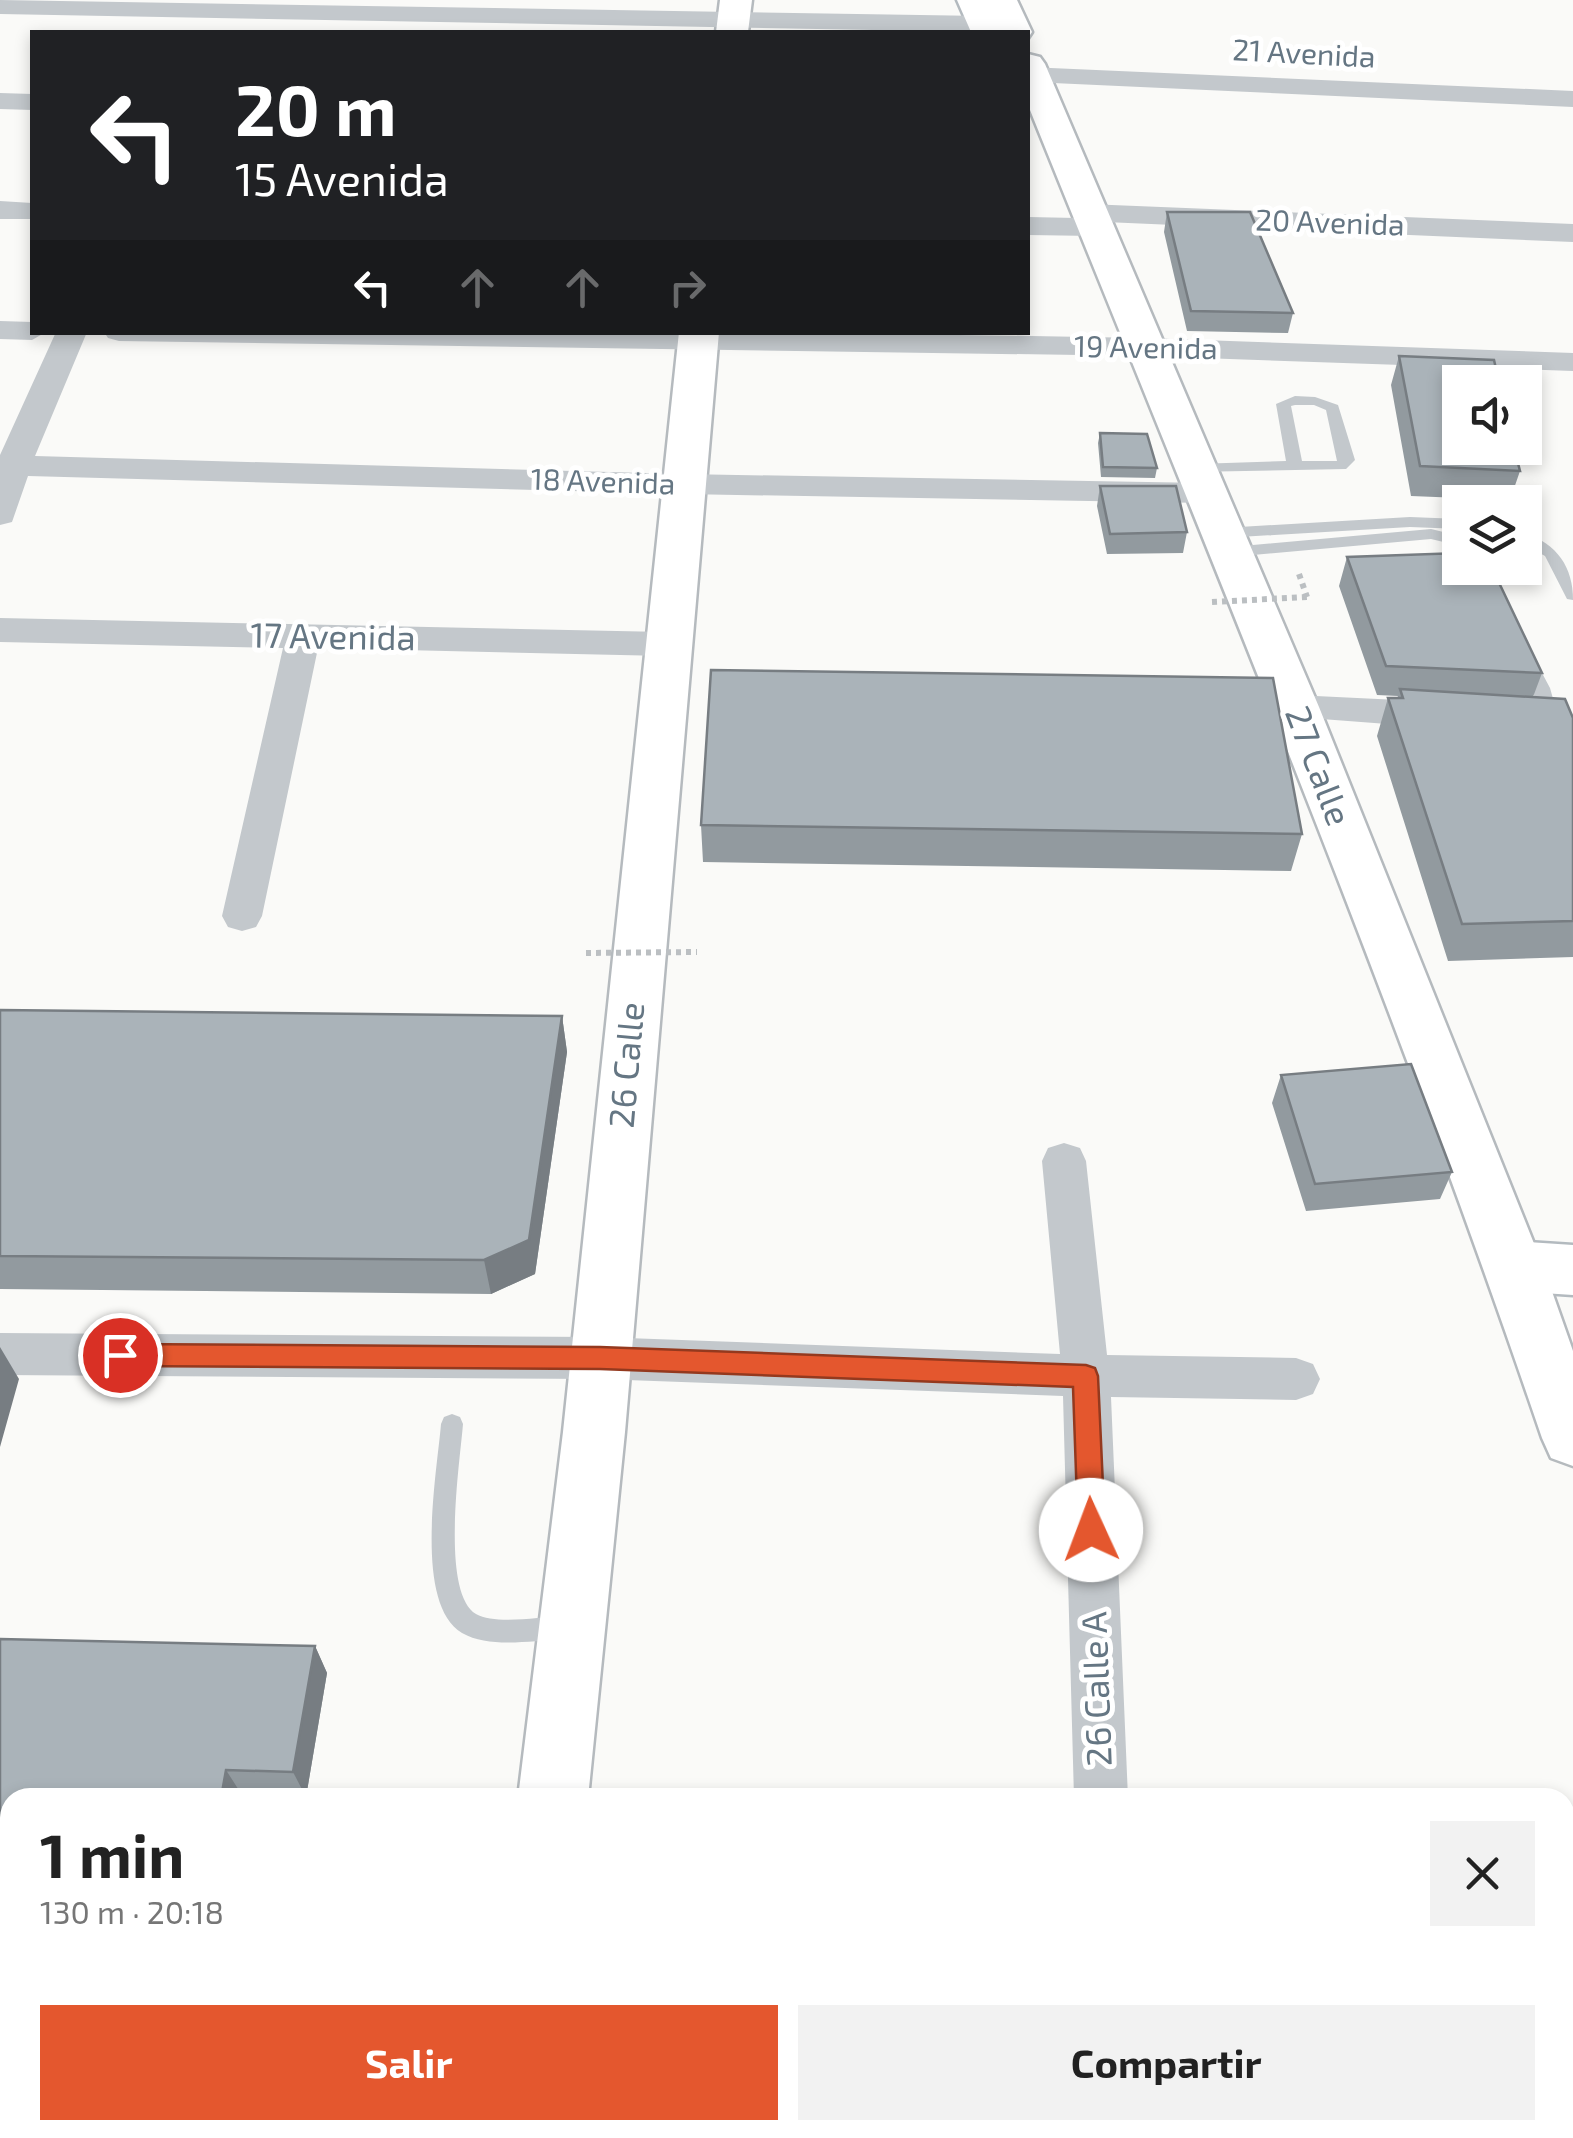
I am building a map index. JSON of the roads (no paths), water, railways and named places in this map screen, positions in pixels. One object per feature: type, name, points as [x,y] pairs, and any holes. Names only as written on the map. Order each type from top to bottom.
[{"type":"main road","name":"27 Calle","points":[[1034,94],[1145,347],[1295,708],[1513,1266],[1573,1438]]},
{"type":"main road","name":"26 Calle","points":[[554,1788],[574,1628],[665,644],[698,337]]},
{"type":"main road","points":[[1513,1266],[1573,1270]]},
{"type":"street","points":[[0,6],[216,14],[992,18]]},
{"type":"street","name":"21 Avenida","points":[[1034,94],[1573,99]]},
{"type":"street","points":[[0,101],[30,102]]},
{"type":"street","points":[[0,210],[30,211]]},
{"type":"street","name":"20 Avenida","points":[[1030,226],[1090,220],[1573,233]]},
{"type":"street","points":[[0,330],[30,331]]},
{"type":"street","points":[[0,515],[8,465],[71,335]]},
{"type":"street","name":"19 Avenida","points":[[466,335],[1145,347],[1573,362]]},
{"type":"street","name":"18 Avenida","points":[[8,465],[682,484],[1214,512]]},
{"type":"street","name":"17 Avenida","points":[[0,630],[665,644]]},
{"type":"street","points":[[242,916],[303,637]]},
{"type":"street","points":[[1295,708],[1472,716]]},
{"type":"street","points":[[1511,718],[1562,721]]},
{"type":"street","name":"26 Calle A","points":[[1064,1161],[1086,1376],[1101,1788]]},
{"type":"street","points":[[0,1354],[600,1358],[1086,1376],[1296,1378]]},
{"type":"lane","points":[[1214,512],[1295,466],[1341,466],[1347,460],[1333,408],[1313,400],[1288,400],[1283,404],[1295,466]]},
{"type":"lane","points":[[1214,512],[1442,523]]},
{"type":"lane","points":[[1214,512],[1442,537]]},
{"type":"lane","points":[[1542,548],[1551,554],[1573,596]]},
{"type":"lane","points":[[1524,654],[1562,721]]},
{"type":"lane","points":[[452,1424],[444,1576],[453,1605],[467,1623],[494,1629],[574,1628]]}]
